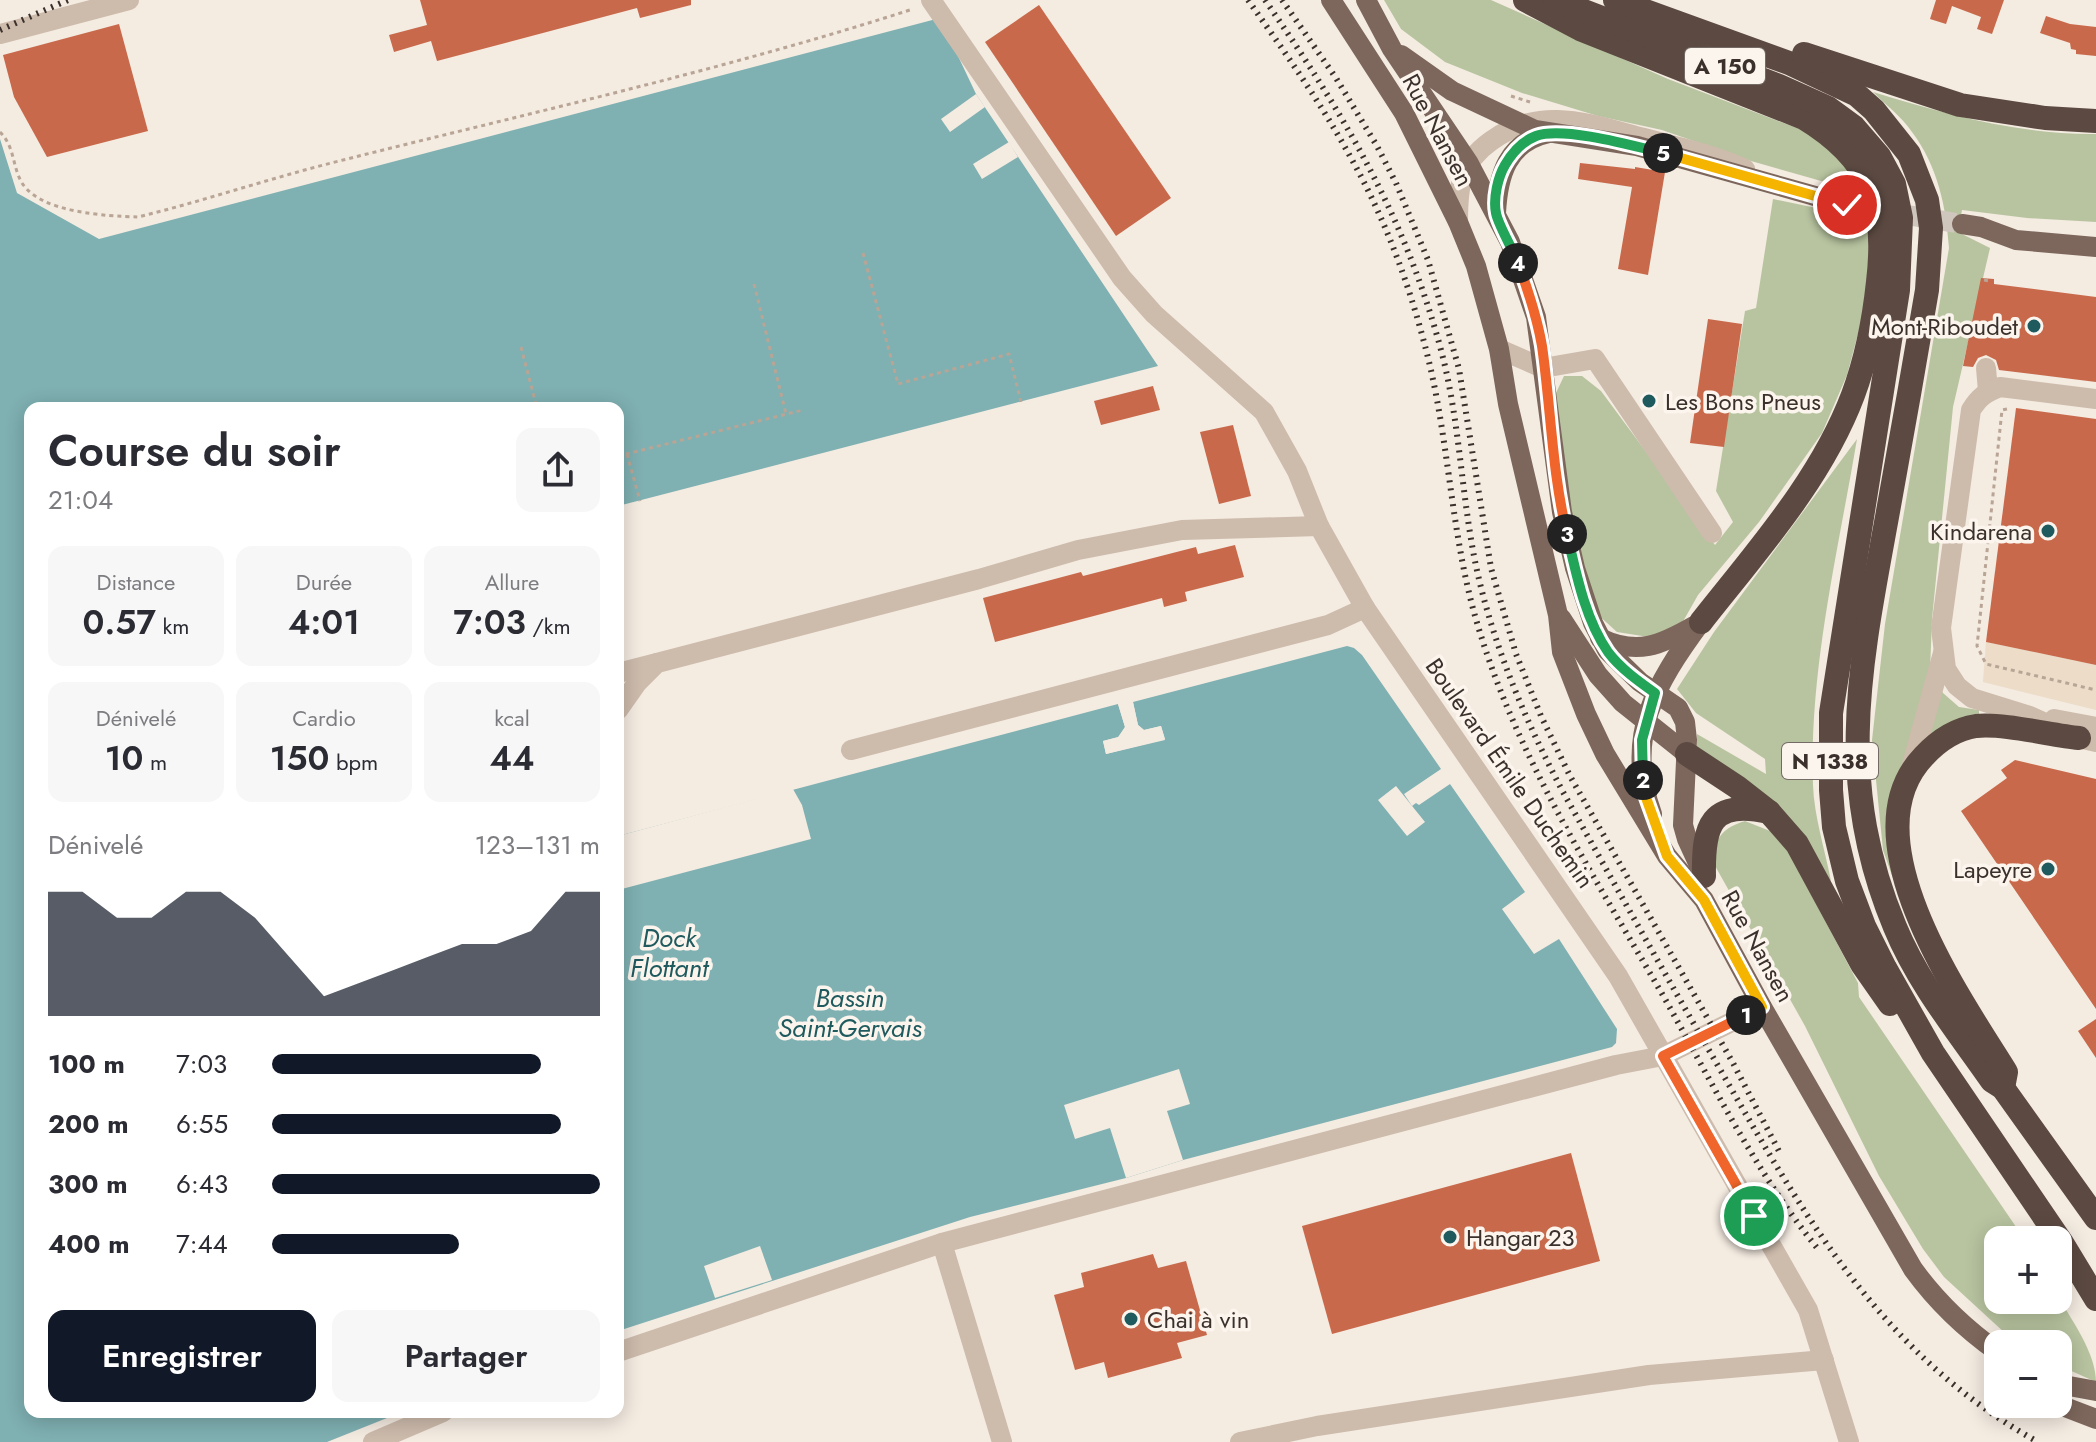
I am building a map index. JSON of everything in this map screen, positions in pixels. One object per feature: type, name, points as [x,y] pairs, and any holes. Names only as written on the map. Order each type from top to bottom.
[{"type":"highway","points":[[1525,0],[1580,29],[1815,125],[1853,157],[1872,192],[1880,215],[1882,252],[1877,296],[1853,395],[1833,438],[1800,492],[1701,622]]},
{"type":"highway","name":"A 150","points":[[1555,0],[1779,86],[1828,108],[1854,127],[1879,156]]},
{"type":"highway","name":"N 1338","points":[[1615,0],[1789,63],[1857,95],[1901,141],[1923,188],[1931,228],[1927,290],[1863,659],[1857,715],[1858,780],[1866,840],[1896,930],[1913,964],[1992,1081],[2003,1088],[2096,1218]]},
{"type":"highway","name":"A 150","points":[[1642,0],[1923,94],[1980,109],[2096,121]]},
{"type":"highway","name":"N 1338","points":[[1879,156],[1894,184],[1901,218],[1901,256],[1894,321],[1831,713],[1834,827],[1847,881],[1885,968],[1933,1053],[2062,1243],[2096,1299]]},
{"type":"highway","points":[[2003,1088],[2006,1072],[1951,983],[1924,931],[1902,861],[1898,809],[1908,776],[1918,762],[1943,739],[1975,726],[2090,736]]},
{"type":"highway","points":[[1687,754],[1769,812],[1797,844],[1862,964],[1911,1034],[1933,1053]]},
{"type":"highway","points":[[1704,888],[1703,842],[1712,821],[1725,812],[1740,809],[1769,812]]},
{"type":"main road","points":[[1332,0],[1392,49],[1452,91],[1522,123],[1549,133],[1637,146],[1847,205]]},
{"type":"main road","name":"Rue Nansen","points":[[1332,0],[1404,113],[1458,222],[1476,266],[1499,349],[1508,404],[1558,615],[1562,652],[1586,714],[1605,754],[1667,856],[1704,888]]},
{"type":"main road","name":"Rue Nansen","points":[[1366,0],[1392,49],[1468,162],[1496,213],[1527,288],[1536,317],[1562,512],[1575,568],[1600,638],[1625,670],[1672,703],[1682,714],[1687,730],[1683,825],[1704,888],[1762,1007],[1913,1269],[1933,1296],[1965,1329],[1984,1342]]},
{"type":"main road","points":[[1496,213],[1498,183],[1509,159],[1528,141],[1549,133]]},
{"type":"main road","points":[[1971,225],[2016,240],[2096,247]]},
{"type":"main road","points":[[1558,615],[1598,675],[1623,703],[1687,754]]},
{"type":"main road","points":[[1600,638],[1615,646],[1647,647],[1670,640],[1701,622]]},
{"type":"main road","points":[[1667,856],[1644,792],[1641,758],[1646,722],[1665,673],[1701,622]]},
{"type":"main road","points":[[2072,1387],[2096,1391]]},
{"type":"main road","points":[[2072,1410],[2096,1419]]},
{"type":"street","points":[[0,34],[129,0]]},
{"type":"street","name":"Boulevard Émile Duchemin","points":[[932,1],[1122,278],[1154,314],[1264,412],[1297,471],[1319,526],[1365,608],[1618,976],[1808,1310],[1849,1442]]},
{"type":"street","points":[[1458,222],[1461,182],[1468,162],[1496,137],[1522,123],[1556,119],[1582,122],[1717,158],[1773,184]]},
{"type":"street","points":[[1971,225],[2096,237]]},
{"type":"street","points":[[1499,349],[1543,368],[1595,359],[1712,533]]},
{"type":"street","points":[[1986,368],[1988,391]]},
{"type":"street","points":[[2090,736],[1972,698],[1957,686],[1946,669],[1941,628],[1971,410],[1978,399],[2000,387],[2096,399]]},
{"type":"street","points":[[624,671],[979,579],[1078,550],[1182,530],[1319,526]]},
{"type":"street","points":[[851,750],[1328,625],[1365,608]]},
{"type":"street","points":[[1908,776],[1943,651]]},
{"type":"street","points":[[624,701],[657,663]]},
{"type":"street","points":[[624,1350],[942,1243],[1616,1065],[1663,1056],[1762,1007]]},
{"type":"street","points":[[942,1243],[1002,1442]]},
{"type":"street","points":[[1240,1442],[1317,1426],[1649,1375],[1824,1360]]},
{"type":"street","points":[[373,1442],[429,1418]]},
{"type":"path","points":[[0,132],[11,147],[22,183],[49,205],[138,217],[330,163],[502,121],[824,35],[932,1]]},
{"type":"path","points":[[863,253],[898,384],[1009,354],[1021,402]]},
{"type":"path","points":[[754,284],[786,414]]},
{"type":"path","points":[[521,347],[535,402]]},
{"type":"path","points":[[2010,408],[2002,410],[1977,646],[1986,664],[2096,690]]},
{"type":"path","points":[[624,455],[803,410]]},
{"type":"path","points":[[627,454],[640,501]]},
{"type":"green space","points":[[1384,0],[1491,0],[1668,79],[1802,130],[1843,159],[1860,192],[1751,161],[1662,130],[1598,116],[1522,93],[1445,62],[1401,29]]},
{"type":"green space","points":[[1873,92],[2011,127],[2096,134],[2096,222],[1962,210],[1958,232],[1990,248],[1953,407],[1932,619],[1930,671],[1943,693],[1959,707],[1979,710],[1979,716],[1918,749],[1905,763],[1897,780],[1891,819],[1900,898],[1883,850],[1872,740],[1885,624],[1949,248],[1943,202],[1928,159],[1899,116]]},
{"type":"green space","points":[[1773,199],[1869,219],[1871,259],[1863,315],[1847,375],[1822,433],[1759,522],[1698,595],[1681,625],[1655,638],[1617,632],[1596,613],[1572,529],[1555,395],[1564,376],[1582,376],[1601,391],[1715,545],[1733,522],[1716,491],[1745,311],[1756,308]]},
{"type":"green space","points":[[1857,439],[1826,611],[1813,741],[1814,797],[1831,881],[1697,747],[1697,734],[1766,774],[1765,759],[1696,713],[1677,689],[1714,632]]},
{"type":"green space","points":[[1745,821],[1775,833],[1785,845],[1858,983],[1859,997],[2015,1226],[1984,1226],[1984,1314],[1944,1277],[1923,1249],[1879,1176],[1805,1026],[1714,864],[1717,841],[1730,827]]},
{"type":"green space","points":[[1984,1314],[2068,1314],[2088,1349],[2096,1382],[2072,1371],[2072,1330],[2002,1330]]},
{"type":"shaded area","points":[[1986,642],[2096,665],[2096,710],[1983,682]]},
{"type":"water","points":[[940,18],[976,94],[1158,366],[624,504],[624,402],[24,402],[24,1418],[387,1418],[327,1442],[0,1442],[0,139],[17,193],[99,239]]},
{"type":"water","name":"Bassin Saint-Gervais","points":[[1347,646],[1354,648],[1362,655],[1441,769],[1404,794],[1412,806],[1416,803],[1419,805],[1450,784],[1525,892],[1502,909],[1534,954],[1559,939],[1617,1029],[1616,1043],[1612,1047],[1183,1160],[1126,1178],[970,1217],[624,1329],[624,834],[1118,704],[1125,727],[1119,737],[1103,741],[1106,754],[1165,740],[1161,726],[1144,730],[1138,725],[1133,702]]},
{"type":"pier","points":[[976,94],[985,107],[950,132],[941,119]]},
{"type":"pier","points":[[1009,142],[1018,157],[982,179],[973,164]]},
{"type":"pier","points":[[1129,702],[1133,702],[1138,725],[1144,730],[1161,726],[1165,739],[1106,754],[1103,741],[1118,737],[1125,727],[1118,704],[1122,704],[1129,728],[1121,740],[1107,743],[1109,749],[1160,737],[1159,730],[1144,734],[1135,728]]},
{"type":"pier","points":[[1396,786],[1425,822],[1407,836],[1378,800]]},
{"type":"pier","points":[[793,789],[802,805],[811,839],[624,888],[624,834]]},
{"type":"pier","points":[[1179,1069],[1190,1104],[1167,1111],[1183,1160],[1126,1178],[1110,1128],[1075,1139],[1064,1105]]},
{"type":"pier","points":[[760,1246],[772,1280],[715,1298],[704,1266]]},
{"type":"building","points":[[420,0],[691,0],[691,5],[640,18],[637,8],[437,61],[431,41],[394,52],[389,35],[427,25]]},
{"type":"building","points":[[1936,0],[2004,0],[1992,34],[1977,29],[1981,17],[1952,6],[1946,24],[1930,19]]},
{"type":"building","points":[[1039,5],[1171,198],[1116,236],[985,42]]},
{"type":"building","points":[[2046,16],[2070,24],[2096,27],[2096,56],[2076,54],[2070,43],[2040,33]]},
{"type":"building","points":[[119,24],[148,131],[47,157],[14,97],[3,55]]},
{"type":"building","points":[[1580,163],[1665,172],[1648,275],[1618,269],[1632,187],[1578,179]]},
{"type":"building","name":"Mont-Riboudet","points":[[1981,278],[1994,279],[1994,284],[2096,297],[2096,382],[1999,370],[1996,360],[1986,355],[1978,358],[1973,367],[1963,366]]},
{"type":"building","points":[[1708,319],[1742,324],[1724,447],[1690,443]]},
{"type":"building","points":[[1153,386],[1160,410],[1101,425],[1094,401]]},
{"type":"building","name":"Kindarena","points":[[2016,408],[2096,419],[2096,665],[1986,642]]},
{"type":"building","points":[[1233,425],[1251,496],[1219,504],[1200,432]]},
{"type":"building","points":[[1235,545],[1244,577],[1185,592],[1187,601],[1164,607],[1162,598],[995,642],[983,598],[1081,572],[1083,576],[1196,547],[1198,554]]},
{"type":"building","name":"Lapeyre","points":[[2015,760],[2096,779],[2096,1009],[1961,811],[2007,778],[2001,770]]},
{"type":"building","points":[[2096,1019],[2096,1058],[2078,1031]]},
{"type":"building","name":"Hangar 23","points":[[1571,1153],[1600,1261],[1332,1334],[1302,1226]]},
{"type":"building","name":"Chai à vin","points":[[1153,1254],[1158,1268],[1186,1261],[1207,1335],[1177,1343],[1182,1358],[1108,1378],[1104,1362],[1075,1370],[1054,1295],[1084,1287],[1081,1273]]},
{"type":"tunnel","points":[[1847,205],[1962,224]]},
{"type":"railway","points":[[0,30],[68,0]]},
{"type":"railway","points":[[1248,0],[1339,138],[1364,182],[1398,259],[1416,312],[1437,398],[1469,594],[1514,724],[1586,864],[1736,1127],[1775,1190],[1818,1249]]},
{"type":"railway","points":[[1265,0],[1369,167],[1409,255],[1426,301],[1447,377],[1471,539],[1491,625],[1512,682],[1563,792],[1753,1126],[1818,1231],[1853,1280],[1892,1326],[1935,1369],[1983,1407],[2038,1442]]},
{"type":"railway","points":[[1282,0],[1336,78],[1377,146],[1428,260],[1459,369],[1491,568],[1516,654],[1541,716],[1570,776],[1733,1063],[1781,1155]]},
{"type":"place","name":"Mont-Riboudet","points":[[2034,326]]},
{"type":"place","name":"Les Bons Pneus","points":[[1649,401]]},
{"type":"place","name":"Kindarena","points":[[2048,531]]},
{"type":"place","name":"Lapeyre","points":[[2048,869]]},
{"type":"place","name":"Hangar 23","points":[[1450,1237]]},
{"type":"place","name":"Chai à vin","points":[[1131,1319]]},
{"type":"route","points":[[1754,1216],[1663,1056],[1762,1007],[1704,900],[1667,856],[1644,792],[1642,740],[1655,693],[1625,670],[1607,650],[1593,623],[1575,568],[1551,441],[1542,347],[1527,288],[1496,213],[1498,183],[1503,168],[1522,145],[1534,137],[1557,133],[1637,146],[1847,205]]},
{"type":"water label","name":"Dock Flottant","points":[[669,953]]}]
